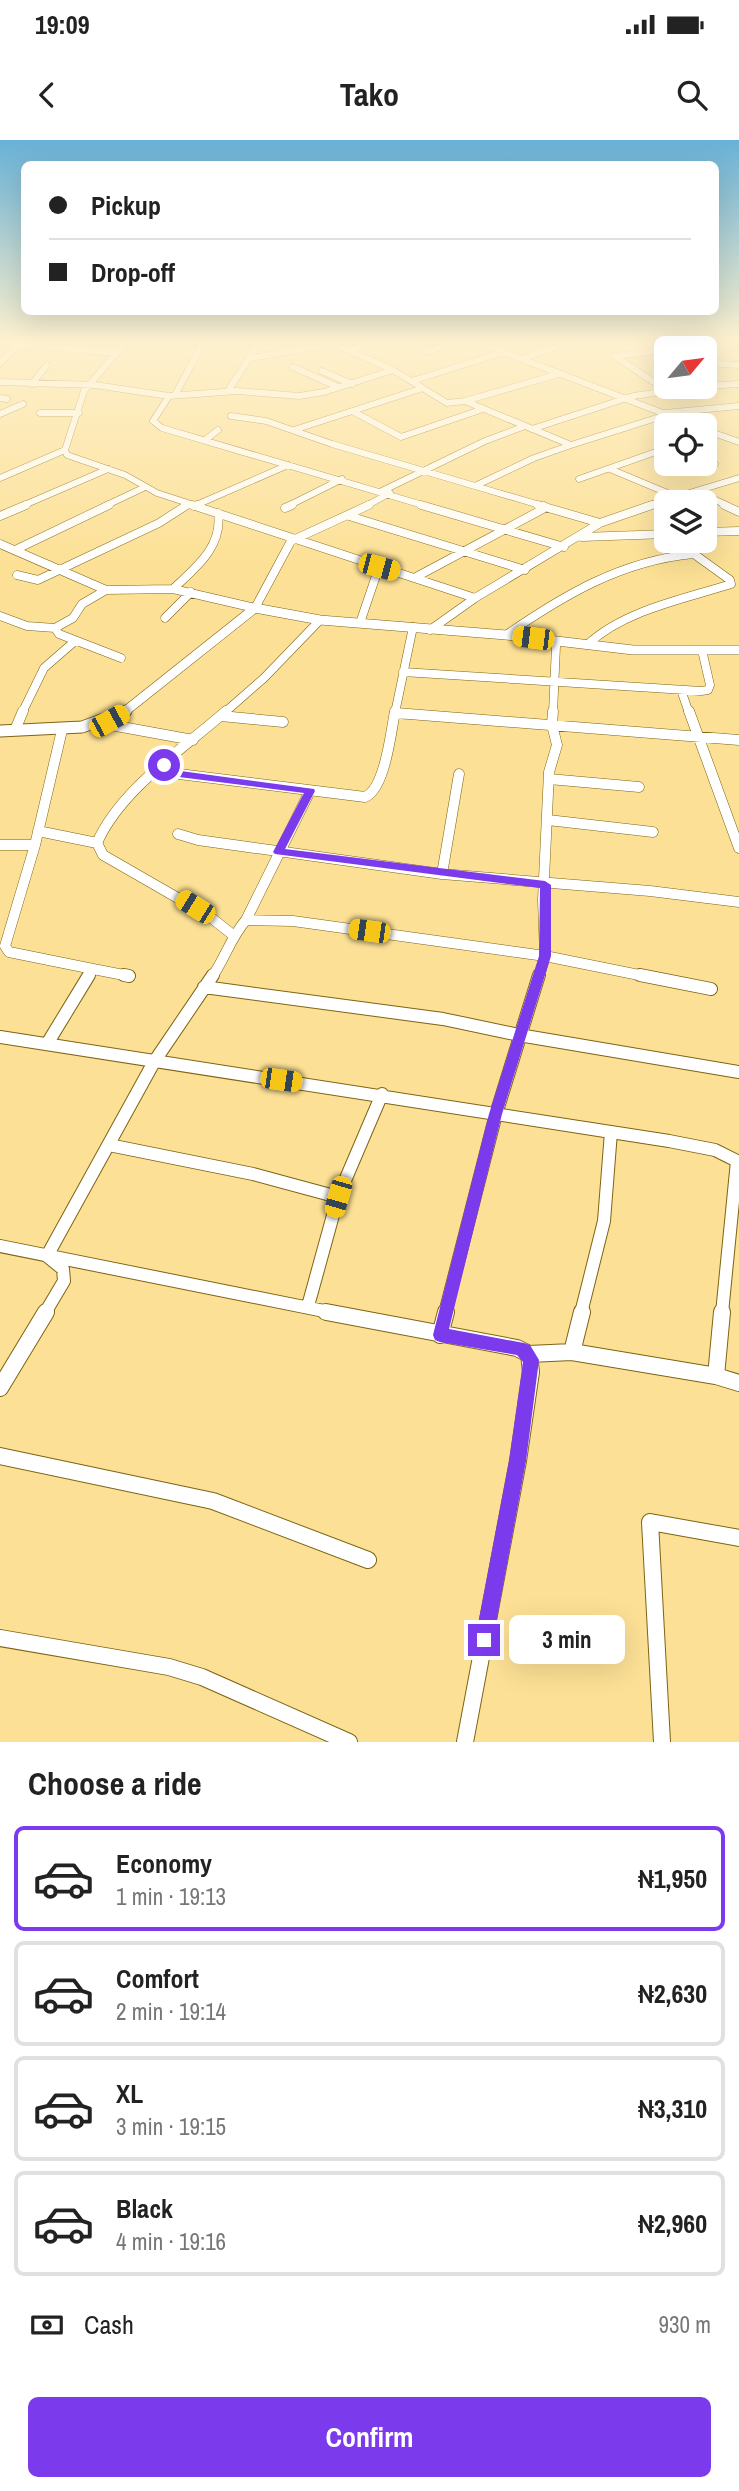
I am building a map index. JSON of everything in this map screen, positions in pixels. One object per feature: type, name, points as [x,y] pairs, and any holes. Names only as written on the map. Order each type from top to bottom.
[{"type":"street","points":[[77,418],[65,450],[67,456],[129,477],[141,486],[191,505],[475,598]]},
{"type":"street","points":[[155,418],[152,422],[205,440],[564,547]]},
{"type":"street","points":[[243,418],[266,421],[331,444],[600,523]]},
{"type":"street","points":[[294,430],[335,418]]},
{"type":"street","points":[[365,418],[401,437],[459,418]]},
{"type":"street","points":[[504,418],[572,445]]},
{"type":"street","points":[[0,731],[62,730],[100,723],[129,710],[255,608],[290,544],[296,539],[349,516],[424,471],[485,441],[558,418]]},
{"type":"street","points":[[475,486],[534,457],[653,418]]},
{"type":"street","points":[[205,440],[218,430]]},
{"type":"street","points":[[717,435],[739,442]]},
{"type":"street","points":[[0,478],[65,450]]},
{"type":"street","points":[[579,479],[654,454]]},
{"type":"street","points":[[17,575],[36,581],[191,505],[288,465]]},
{"type":"street","points":[[0,516],[108,469]]},
{"type":"street","points":[[610,469],[660,490]]},
{"type":"street","points":[[700,490],[739,478]]},
{"type":"street","points":[[285,508],[342,479]]},
{"type":"street","points":[[15,550],[141,486]]},
{"type":"street","points":[[717,501],[739,512]]},
{"type":"street","points":[[430,629],[475,598],[600,523],[654,505]]},
{"type":"street","points":[[416,577],[543,509],[544,506]]},
{"type":"street","points":[[173,589],[216,542],[221,524],[218,513]]},
{"type":"street","points":[[349,516],[525,570]]},
{"type":"street","points":[[717,532],[735,531],[739,536]]},
{"type":"street","points":[[580,537],[654,534]]},
{"type":"street","points":[[0,544],[61,568],[106,590],[173,589],[320,620],[506,635],[633,650],[739,650]]},
{"type":"street","points":[[506,635],[558,599],[645,561],[693,554],[730,580],[730,584],[652,609],[600,633],[588,644]]},
{"type":"street","points":[[360,623],[379,567]]},
{"type":"street","points":[[0,616],[27,626],[55,628],[73,618],[82,604],[106,590]]},
{"type":"street","points":[[165,618],[191,592]]},
{"type":"street","points":[[233,935],[209,916],[103,855],[97,843],[100,832],[116,809],[167,760],[265,677],[320,620]]},
{"type":"street","points":[[164,765],[179,774],[363,797],[376,793],[396,713],[412,627]]},
{"type":"street","points":[[55,628],[59,634],[121,658]]},
{"type":"street","points":[[15,730],[44,668],[75,641]]},
{"type":"street","points":[[440,1335],[496,1114],[545,956],[549,779],[557,745],[552,725],[552,681],[556,646],[559,642]]},
{"type":"street","points":[[403,672],[708,690],[710,685],[702,650]]},
{"type":"street","points":[[681,690],[739,848]]},
{"type":"street","points":[[396,713],[739,740]]},
{"type":"street","points":[[221,716],[282,722]]},
{"type":"street","points":[[100,723],[192,740]]},
{"type":"street","points":[[62,730],[35,845],[6,950],[129,976]]},
{"type":"street","points":[[442,874],[459,774]]},
{"type":"street","points":[[549,779],[639,787]]},
{"type":"street","points":[[47,1256],[154,1062],[227,955],[233,935],[246,919],[310,791]]},
{"type":"street","points":[[548,820],[653,832]]},
{"type":"street","points":[[38,831],[97,843]]},
{"type":"street","points":[[178,834],[198,840],[442,874],[739,902]]},
{"type":"street","points":[[0,845],[35,845]]},
{"type":"street","points":[[246,919],[293,920],[545,956],[711,989]]},
{"type":"street","points":[[47,1044],[93,969]]},
{"type":"street","points":[[204,987],[443,1019],[519,1035],[739,1072]]},
{"type":"street","points":[[0,1037],[382,1094],[715,1150],[738,1162],[716,1377]]},
{"type":"street","points":[[308,1306],[338,1197],[382,1094]]},
{"type":"street","points":[[572,1352],[604,1221],[611,1132]]},
{"type":"street","points":[[109,1145],[246,1172],[338,1197]]},
{"type":"street","points":[[0,1246],[308,1306],[440,1335],[517,1348],[529,1354],[572,1352],[739,1383]]},
{"type":"street","points":[[0,1388],[64,1281],[63,1269],[47,1256]]},
{"type":"street","points":[[466,1742],[520,1448],[531,1372],[529,1354]]},
{"type":"street","points":[[0,1456],[213,1501],[369,1560]]},
{"type":"street","points":[[662,1742],[650,1522],[739,1538]]},
{"type":"street","points":[[0,1638],[169,1668],[202,1678],[349,1742]]},
{"type":"route","points":[[164,765],[179,774],[310,791],[278,852],[545,885],[545,956],[496,1114],[440,1335],[517,1348],[529,1354],[531,1360],[518,1461],[484,1640]]}]
